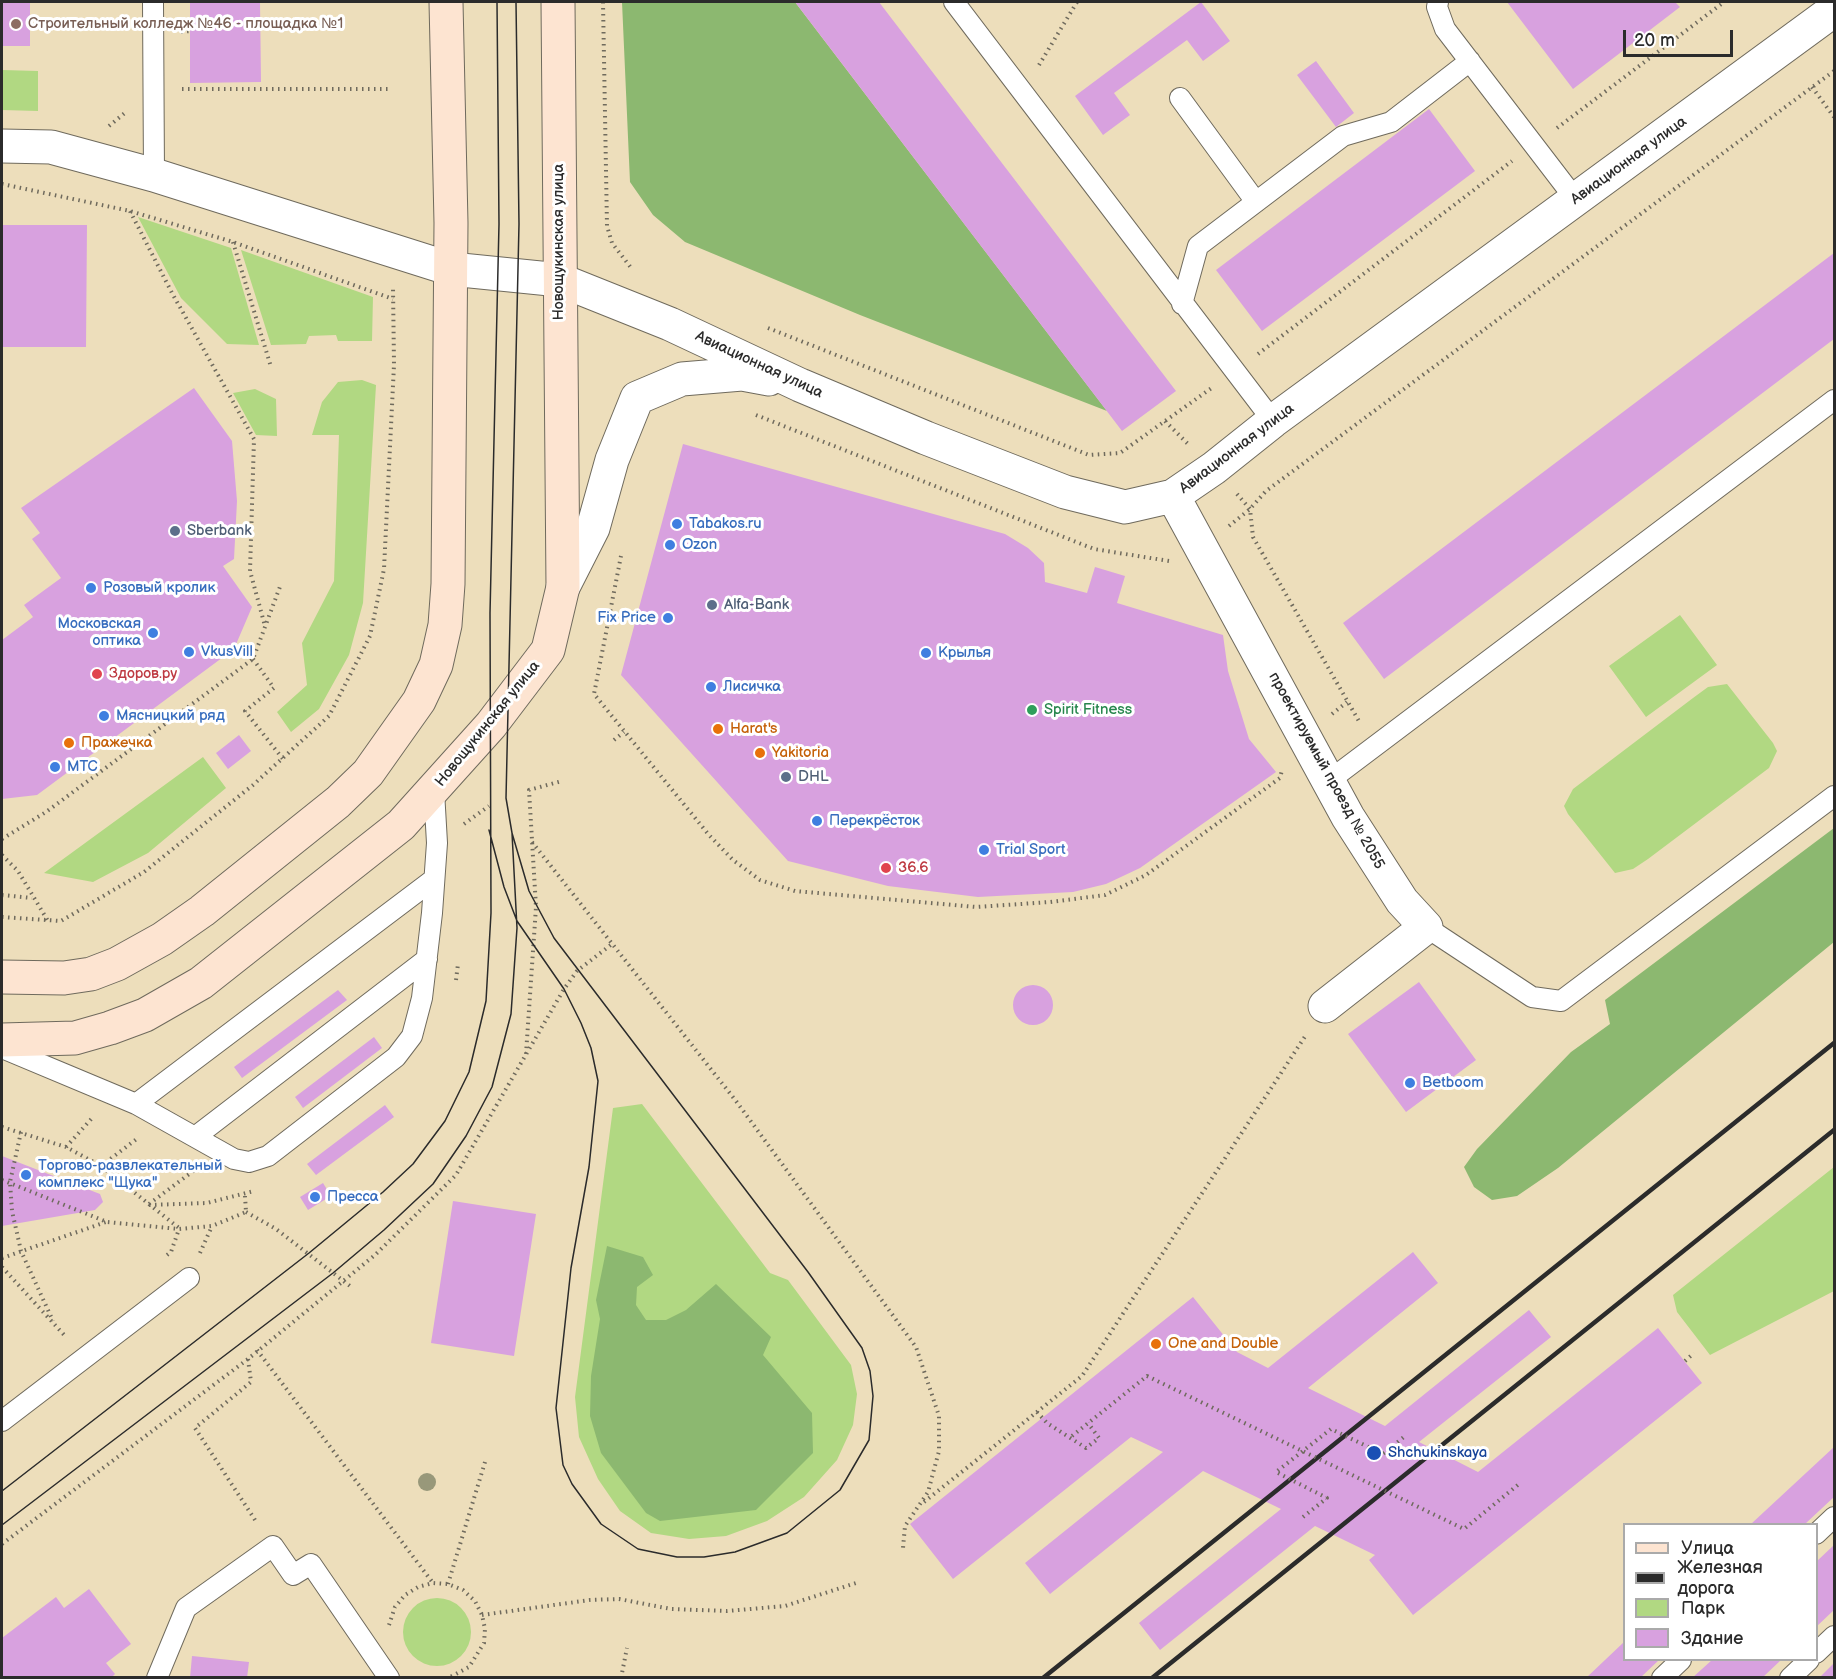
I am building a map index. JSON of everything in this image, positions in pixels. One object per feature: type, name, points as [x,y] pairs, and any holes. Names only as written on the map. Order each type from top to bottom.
[{"type":"main road","points":[[2,977],[64,978],[91,974],[117,964],[162,939],[202,911],[338,802],[368,773],[413,710],[436,665],[445,625],[451,269],[446,2]]},
{"type":"main road","name":"Новощукинская улица","points":[[2,1040],[75,1038],[145,1015],[201,983],[361,859],[401,825],[434,791],[491,724],[548,650],[563,586],[558,2]]},
{"type":"street","name":"Авиационная улица","points":[[2,146],[51,147],[154,175],[451,269],[560,280],[670,324],[800,385],[1065,492],[1125,507],[1173,496],[1214,468],[1273,422],[1834,10]]},
{"type":"street","points":[[563,586],[593,528],[612,460],[637,398],[682,379],[742,374],[800,385]]},
{"type":"street","name":"проектируемый проезд № 2055","points":[[1173,496],[1330,780],[1348,817],[1402,902],[1426,927]]},
{"type":"street","points":[[1325,1006],[1426,927]]},
{"type":"lane","points":[[153,2],[154,175]]},
{"type":"lane","points":[[954,2],[1273,422]]},
{"type":"lane","points":[[1438,2],[1437,6],[1445,29],[1576,200]]},
{"type":"lane","points":[[1182,304],[1198,246],[1343,136],[1391,122],[1470,61]]},
{"type":"lane","points":[[1180,98],[1256,201]]},
{"type":"lane","points":[[1330,780],[1834,400]]},
{"type":"lane","points":[[2,1048],[136,1104],[234,1159],[249,1162],[268,1156],[396,1057],[411,1036],[422,998],[434,879],[437,843],[434,791]]},
{"type":"lane","points":[[1426,927],[1532,997],[1561,1001],[1834,796]]},
{"type":"lane","points":[[136,1104],[434,879]]},
{"type":"lane","points":[[195,1137],[426,959]]},
{"type":"lane","points":[[2,1421],[189,1278]]},
{"type":"lane","points":[[1818,1532],[1834,1517]]},
{"type":"lane","points":[[157,1677],[186,1608],[273,1546],[292,1575],[311,1564],[388,1677]]},
{"type":"lane","points":[[1818,1651],[1834,1636]]},
{"type":"lane","points":[[1662,1677],[1679,1661]]},
{"type":"lane","points":[[1790,1677],[1807,1661]]},
{"type":"path","points":[[603,2],[607,226],[612,243],[633,272]]},
{"type":"path","points":[[1023,93],[1077,2]]},
{"type":"path","points":[[761,325],[1089,455],[1119,453],[1234,372],[1724,2]]},
{"type":"path","points":[[1812,87],[1834,117]]},
{"type":"path","points":[[100,134],[154,89],[391,90]]},
{"type":"path","points":[[2,184],[130,211],[233,242],[393,299]]},
{"type":"path","points":[[130,211],[172,293],[216,367],[254,439],[250,571],[265,626]]},
{"type":"path","points":[[233,242],[272,367]]},
{"type":"path","points":[[2,917],[48,922],[61,921],[144,872],[283,759],[329,716],[370,636],[384,569],[394,365],[393,282]]},
{"type":"path","points":[[748,412],[908,474]]},
{"type":"path","points":[[1165,421],[1214,468],[1250,509],[1253,537],[1374,747]]},
{"type":"path","points":[[623,546],[594,694],[709,835],[733,860],[760,880],[795,891],[976,907],[1050,902],[1105,895],[1146,875],[1280,778],[1283,768],[1281,762]]},
{"type":"path","points":[[2,839],[46,812],[253,659],[281,584]]},
{"type":"path","points":[[253,659],[274,688],[245,711],[283,759]]},
{"type":"path","points":[[614,740],[624,732]]},
{"type":"path","points":[[526,1055],[536,907],[529,790],[562,781]]},
{"type":"path","points":[[460,826],[489,806]]},
{"type":"path","points":[[532,842],[736,1101],[916,1347],[939,1416],[939,1451],[928,1492],[905,1526],[903,1548]]},
{"type":"path","points":[[2,855],[18,871],[48,922]]},
{"type":"path","points":[[2,895],[33,898]]},
{"type":"path","points":[[2,1544],[248,1359],[375,1255],[456,1175],[577,971],[612,944]]},
{"type":"path","points":[[919,1506],[1082,1376],[1325,1006]]},
{"type":"path","points":[[66,1147],[97,1113]]},
{"type":"path","points":[[2,1127],[66,1147],[101,1166],[179,1229]]},
{"type":"path","points":[[21,1132],[10,1182],[12,1211],[21,1251],[53,1321]]},
{"type":"path","points":[[101,1166],[132,1143]]},
{"type":"path","points":[[2,1180],[107,1222],[179,1229],[212,1226],[246,1212]]},
{"type":"path","points":[[149,1205],[179,1182]]},
{"type":"path","points":[[244,1196],[246,1212]]},
{"type":"path","points":[[246,1212],[276,1229],[350,1286]]},
{"type":"path","points":[[2,1258],[107,1222]]},
{"type":"path","points":[[162,1259],[171,1252],[179,1229]]},
{"type":"path","points":[[2,1267],[64,1335]]},
{"type":"path","points":[[55,1342],[73,1328]]},
{"type":"path","points":[[257,1350],[433,1583]]},
{"type":"path","points":[[1684,1361],[1694,1353]]},
{"type":"path","points":[[248,1359],[251,1382],[195,1428],[258,1525]]},
{"type":"path","points":[[1072,1436],[1147,1376],[1464,1529],[1518,1484]]},
{"type":"path","points":[[1037,1412],[1047,1424],[1086,1448],[1100,1438],[1088,1424]]},
{"type":"path","points":[[1303,1517],[1328,1498],[1276,1472],[1331,1429],[1383,1454],[1405,1436]]},
{"type":"path","points":[[448,1584],[485,1462]]},
{"type":"path","points":[[483,1615],[610,1599],[671,1609],[727,1611],[785,1606],[859,1582]]},
{"type":"path","points":[[389,1628],[395,1607],[405,1595],[418,1587],[433,1583],[448,1584],[463,1590],[475,1601],[483,1615],[484,1644],[469,1667],[457,1676],[448,1677]]},
{"type":"path","points":[[621,1677],[627,1648]]},
{"type":"green space","points":[[622,2],[795,2],[1107,411],[860,315],[685,242],[653,215],[630,182]]},
{"type":"green space","points":[[2,70],[38,71],[38,111],[2,110]]},
{"type":"green space","points":[[138,217],[231,248],[259,345],[227,344],[181,298]]},
{"type":"green space","points":[[241,250],[373,297],[372,341],[338,341],[336,335],[309,336],[306,344],[271,345]]},
{"type":"green space","points":[[362,380],[376,385],[363,603],[349,655],[319,709],[291,732],[277,712],[307,685],[302,643],[334,581],[339,435],[312,435],[322,402],[338,382]]},
{"type":"green space","points":[[255,389],[276,399],[277,436],[256,435],[233,393]]},
{"type":"green space","points":[[1680,615],[1717,665],[1646,717],[1609,666]]},
{"type":"green space","points":[[1727,684],[1777,751],[1769,768],[1648,859],[1633,869],[1615,873],[1564,806],[1573,789],[1708,687]]},
{"type":"green space","points":[[203,757],[226,788],[148,853],[93,882],[44,873]]},
{"type":"green space","points":[[1834,828],[1834,942],[1558,1168],[1517,1196],[1492,1200],[1474,1187],[1464,1167],[1477,1149],[1571,1052],[1610,1024],[1605,1000]]},
{"type":"green space","points":[[642,1104],[770,1273],[788,1280],[851,1365],[857,1394],[853,1425],[837,1460],[804,1497],[767,1521],[726,1536],[689,1539],[651,1533],[620,1511],[598,1479],[579,1437],[575,1397],[613,1108]]},
{"type":"green space","points":[[1834,1167],[1834,1291],[1710,1355],[1677,1312],[1673,1295]]},
{"type":"green space","points":[[607,1246],[643,1257],[653,1275],[637,1287],[636,1305],[646,1320],[666,1320],[686,1310],[716,1284],[771,1337],[763,1355],[812,1413],[813,1453],[756,1510],[660,1521],[646,1513],[601,1453],[590,1416],[591,1376],[600,1319],[596,1300]]},
{"type":"green space","points":[[437,1598],[450,1601],[461,1608],[468,1619],[471,1632],[468,1645],[461,1656],[450,1663],[437,1666],[424,1663],[413,1656],[406,1645],[403,1632],[406,1619],[413,1608],[424,1601]]},
{"type":"building","name":"Строительный колледж №46 - площадка №1","points":[[2,2],[30,2],[30,46],[2,46]]},
{"type":"building","points":[[190,2],[260,2],[261,82],[190,83]]},
{"type":"building","points":[[795,2],[879,2],[1176,391],[1122,431]]},
{"type":"building","points":[[1201,2],[1230,41],[1203,61],[1187,40],[1114,93],[1130,115],[1103,135],[1075,96]]},
{"type":"building","points":[[1507,2],[1675,2],[1680,7],[1573,89]]},
{"type":"building","points":[[1316,61],[1354,113],[1336,127],[1297,75]]},
{"type":"building","points":[[1429,109],[1475,171],[1262,331],[1216,270]]},
{"type":"building","points":[[2,225],[87,225],[86,347],[2,347]]},
{"type":"building","points":[[1834,253],[1834,339],[1384,679],[1343,623]]},
{"type":"building","points":[[194,388],[232,441],[237,501],[234,559],[223,566],[252,607],[234,649],[37,795],[2,799],[2,640],[33,617],[24,605],[61,578],[32,539],[40,533],[21,508]]},
{"type":"building","name":"Крылья","points":[[683,444],[1005,534],[1028,548],[1044,563],[1045,582],[1087,593],[1095,567],[1125,576],[1117,603],[1223,635],[1228,671],[1249,739],[1276,772],[1140,868],[1106,884],[1073,892],[978,897],[888,886],[788,861],[621,675]]},
{"type":"building","points":[[239,735],[251,751],[228,769],[216,753]]},
{"type":"building","points":[[1419,982],[1476,1060],[1406,1112],[1348,1034]]},
{"type":"building","points":[[1033,985],[1047,991],[1053,1005],[1047,1019],[1033,1025],[1019,1019],[1013,1005],[1019,991]]},
{"type":"building","points":[[338,990],[347,1000],[242,1078],[234,1067]]},
{"type":"building","points":[[374,1037],[382,1048],[303,1108],[295,1097]]},
{"type":"building","points":[[385,1105],[394,1117],[316,1175],[307,1164]]},
{"type":"building","name":"Торгово-развлекательный комплекс \"Щука\"","points":[[2,1156],[100,1194],[103,1202],[95,1210],[2,1226]]},
{"type":"building","name":"Пресса","points":[[323,1183],[331,1196],[308,1210],[300,1197]]},
{"type":"building","points":[[453,1201],[536,1214],[514,1356],[431,1343]]},
{"type":"building","points":[[1413,1252],[1438,1283],[1308,1388],[1385,1426],[1529,1310],[1551,1337],[1419,1442],[1478,1472],[1658,1328],[1702,1383],[1413,1615],[1369,1560],[1375,1555],[1315,1526],[1160,1650],[1139,1623],[1281,1509],[1203,1471],[1050,1594],[1025,1563],[1163,1452],[1131,1437],[953,1579],[910,1524],[1193,1297],[1237,1352],[1268,1368]]},
{"type":"building","points":[[1834,1447],[1834,1497],[1806,1523],[1752,1523]]},
{"type":"building","points":[[1834,1545],[1834,1610],[1818,1625],[1818,1560]]},
{"type":"building","points":[[89,1589],[131,1644],[106,1663],[115,1674],[111,1678],[2,1678],[2,1638],[56,1597],[64,1608]]},
{"type":"building","points":[[1623,1643],[1623,1661],[1658,1661],[1640,1678],[1586,1678]]},
{"type":"building","points":[[192,1656],[249,1662],[247,1678],[190,1678]]},
{"type":"building","points":[[1711,1661],[1780,1661],[1762,1678],[1692,1678]]},
{"type":"building","points":[[1834,1663],[1834,1678],[1819,1678]]},
{"type":"tram line","points":[[2,1491],[309,1253],[383,1192],[413,1164],[445,1121],[469,1072],[486,1001],[491,913],[490,613],[499,224],[497,2]]},
{"type":"tram line","points":[[2,1525],[333,1273],[384,1230],[433,1184],[466,1136],[492,1087],[511,1014],[517,928],[512,833],[506,798],[519,224],[516,2]]},
{"type":"tram line","points":[[489,830],[504,887],[517,921],[564,989],[591,1048],[598,1081],[589,1167],[571,1268],[556,1408],[563,1465],[572,1484],[601,1524],[638,1549],[677,1557],[704,1557],[735,1552],[787,1533],[840,1490],[869,1440],[873,1396],[870,1371],[862,1348],[808,1272],[554,938],[529,891],[512,833]]},
{"type":"railway","points":[[1043,1678],[1834,1043]]},
{"type":"railway","points":[[1152,1678],[1834,1130]]},
{"type":"place","name":"Строительный колледж №46 - площадка №1","points":[[16,24]]},
{"type":"place","name":"Tabakos.ru","points":[[677,524]]},
{"type":"place","name":"Sberbank","points":[[175,531]]},
{"type":"place","name":"Ozon","points":[[670,545]]},
{"type":"place","name":"Розовый кролик","points":[[91,588]]},
{"type":"place","name":"Alfa-Bank","points":[[712,605]]},
{"type":"place","name":"Fix Price","points":[[668,618]]},
{"type":"place","name":"Московская оптика","points":[[153,633]]},
{"type":"place","name":"VkusVill","points":[[189,652]]},
{"type":"place","name":"Крылья","points":[[926,653]]},
{"type":"place","name":"Здоров.ру","points":[[97,674]]},
{"type":"place","name":"Лисичка","points":[[711,687]]},
{"type":"place","name":"Spirit Fitness","points":[[1032,710]]},
{"type":"place","name":"Мясницкий ряд","points":[[104,716]]},
{"type":"place","name":"Harat's","points":[[718,729]]},
{"type":"place","name":"Пражечка","points":[[69,743]]},
{"type":"place","name":"Yakitoria","points":[[760,753]]},
{"type":"place","name":"МТС","points":[[55,767]]},
{"type":"place","name":"DHL","points":[[786,777]]},
{"type":"place","name":"Перекрёсток","points":[[817,821]]},
{"type":"place","name":"Trial Sport","points":[[984,850]]},
{"type":"place","name":"36.6","points":[[886,868]]},
{"type":"place","name":"Betboom","points":[[1410,1083]]},
{"type":"place","name":"Торгово-развлекательный комплекс \"Щука\"","points":[[26,1175]]},
{"type":"place","name":"Пресса","points":[[315,1197]]},
{"type":"place","name":"One and Double","points":[[1156,1344]]},
{"type":"place","name":"Shchukinskaya","points":[[1374,1453]]}]
